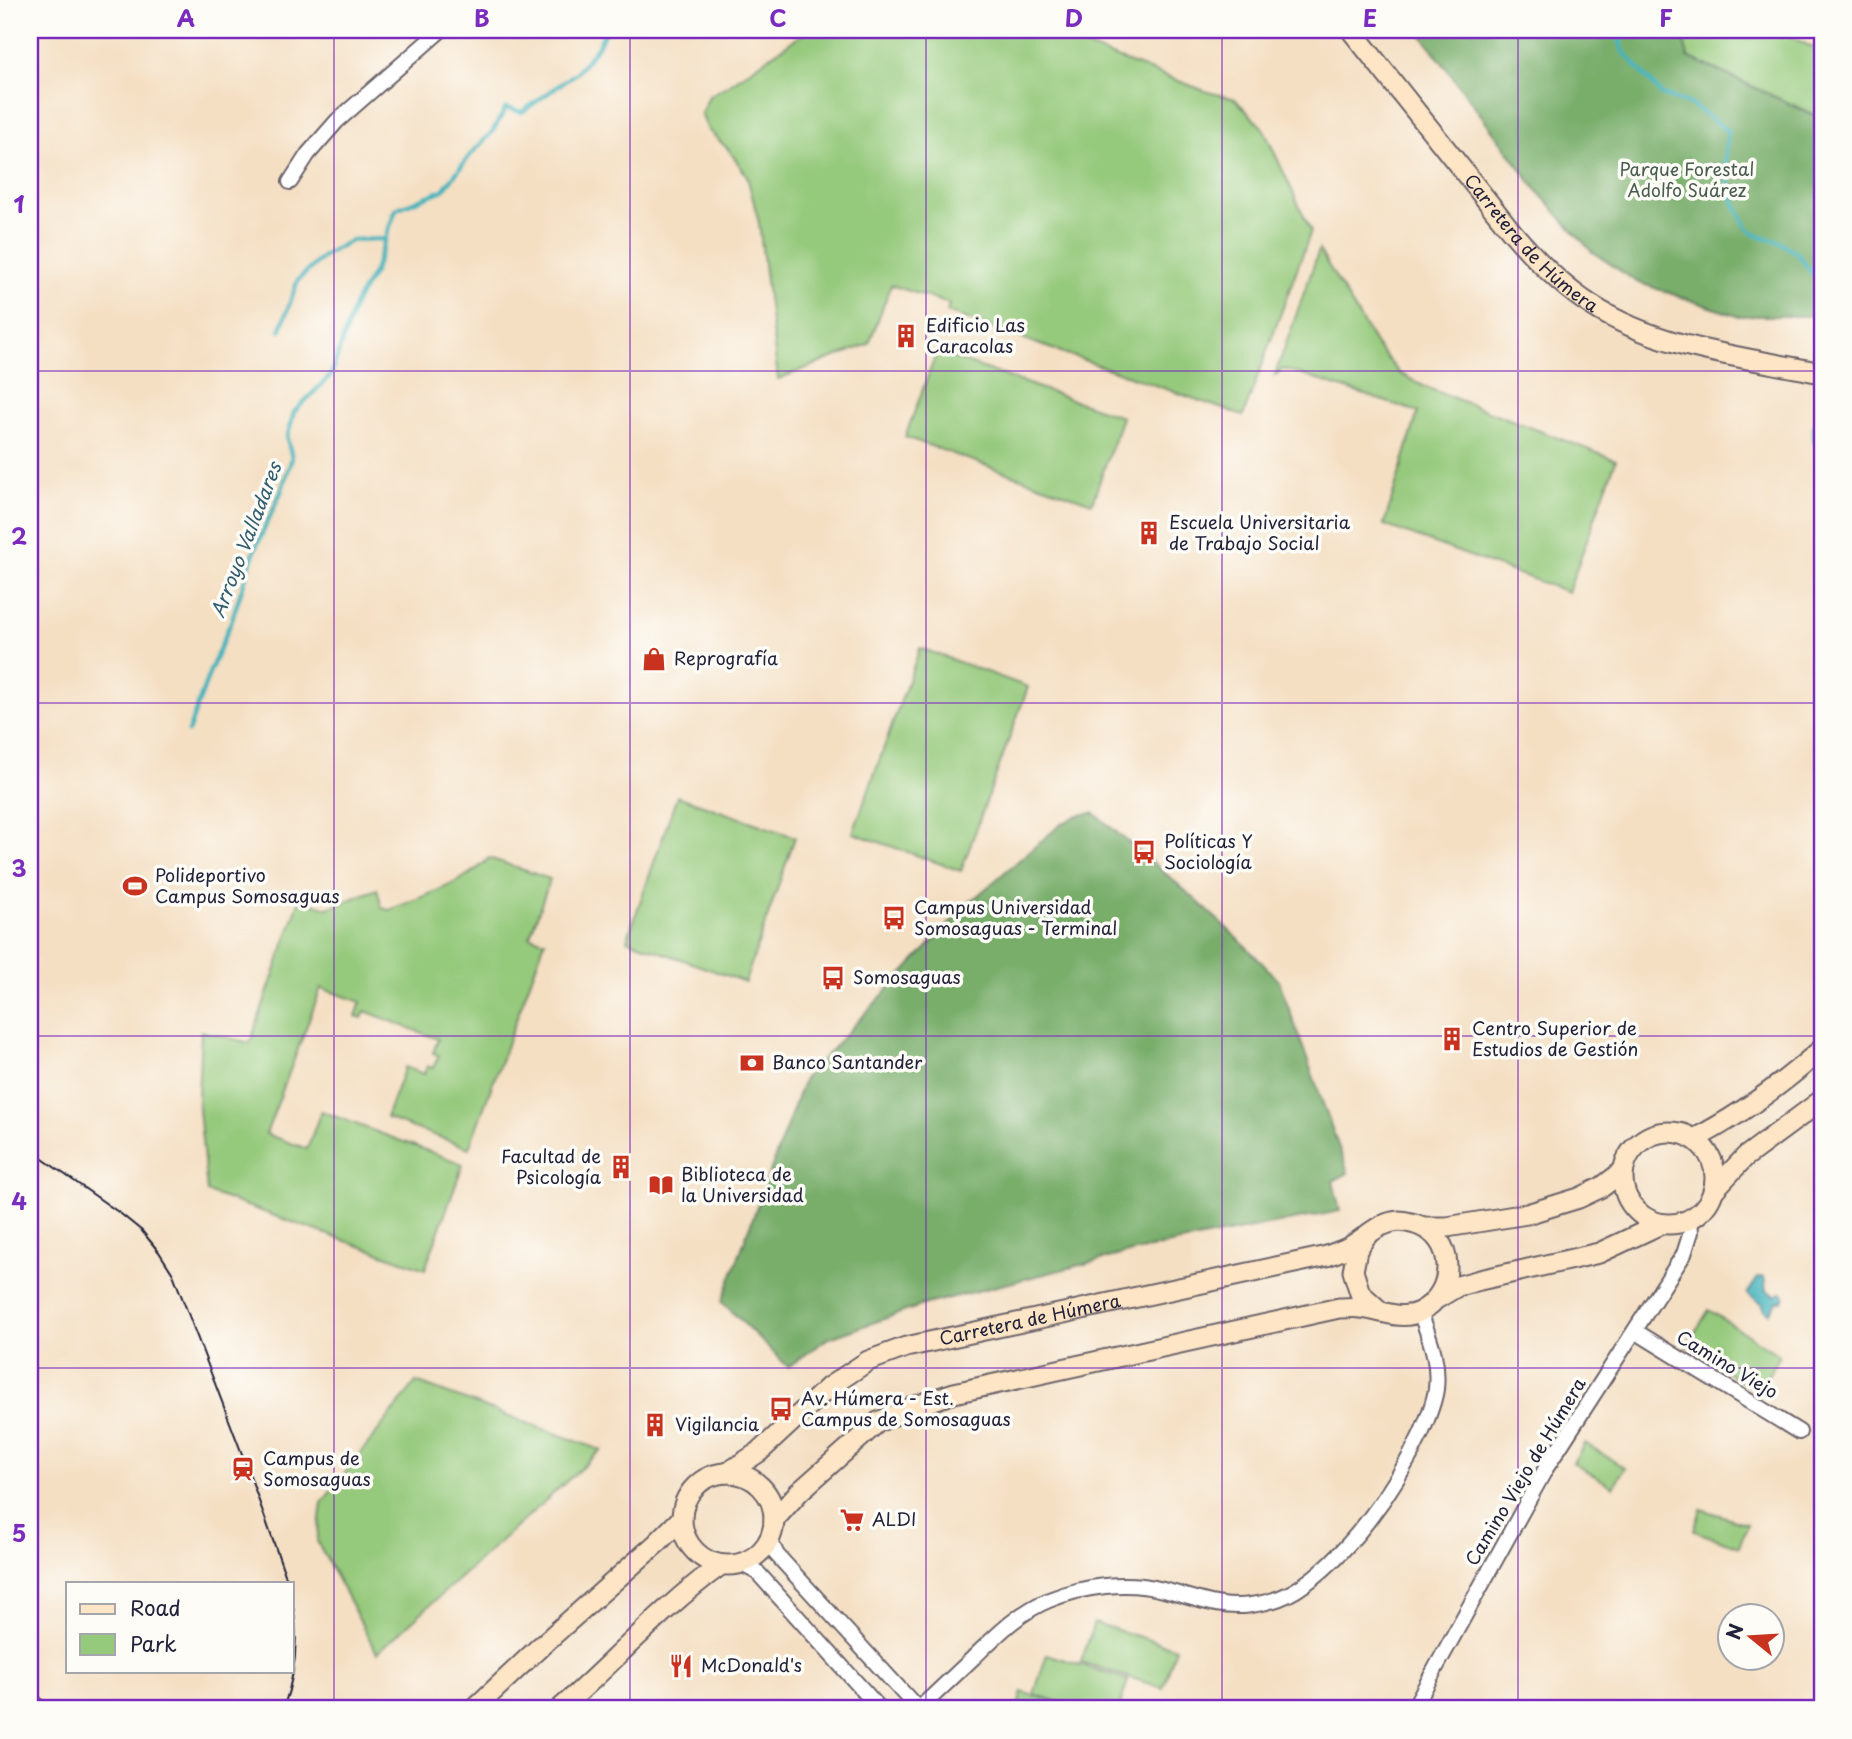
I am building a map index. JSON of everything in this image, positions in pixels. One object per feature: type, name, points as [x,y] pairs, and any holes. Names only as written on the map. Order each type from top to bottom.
[{"type":"street","points":[[290,182],[308,154],[337,121],[441,30]]},
{"type":"street","name":"Carretera de Húmera","points":[[1351,30],[1495,213],[1526,249],[1567,288],[1606,314],[1652,335],[1682,344],[1822,373]]},
{"type":"street","name":"Carretera de Húmera","points":[[1773,362],[1822,363]]},
{"type":"street","points":[[1694,1139],[1761,1099],[1822,1049]]},
{"type":"street","points":[[1714,1190],[1715,1176],[1711,1158],[1694,1139],[1672,1132],[1655,1134],[1640,1142],[1628,1156],[1623,1171],[1624,1192],[1634,1210],[1661,1224],[1674,1225],[1689,1220],[1704,1209],[1714,1190],[1745,1157],[1822,1100]]},
{"type":"street","points":[[1380,1312],[1360,1293],[1353,1271],[1357,1250],[1367,1235],[1383,1224],[1403,1221],[1423,1227],[1447,1227],[1527,1214],[1579,1198],[1602,1187],[1623,1171]]},
{"type":"street","name":"Camino Viejo de Húmera","points":[[1413,1709],[1546,1468],[1684,1254],[1691,1232],[1689,1220]]},
{"type":"street","points":[[1420,1312],[1437,1363],[1436,1392],[1428,1416],[1412,1454],[1374,1515],[1324,1569],[1295,1591],[1271,1601],[1248,1606],[1223,1606],[1147,1586],[1080,1590],[1048,1601],[1011,1622],[919,1709],[777,1555],[772,1529],[773,1509],[765,1491],[747,1477],[727,1473],[712,1476],[698,1484],[686,1498],[681,1519],[685,1536],[701,1557],[721,1565],[742,1563],[758,1554],[772,1529],[799,1492],[878,1422],[954,1393],[1339,1308],[1360,1308],[1404,1316],[1420,1312],[1458,1286],[1599,1253],[1661,1224]]},
{"type":"street","points":[[1423,1227],[1438,1240],[1447,1259],[1447,1280],[1438,1298]]},
{"type":"street","name":"Carretera de Húmera","points":[[727,1473],[759,1452],[828,1387],[868,1361],[949,1337],[1327,1256],[1348,1248],[1367,1235]]},
{"type":"street","name":"Camino Viejo","points":[[1634,1332],[1799,1432]]},
{"type":"street","points":[[474,1709],[681,1519]]},
{"type":"street","points":[[742,1563],[757,1572],[880,1709]]},
{"type":"street","points":[[560,1709],[693,1585],[721,1565]]},
{"type":"green space","points":[[808,30],[1042,30],[1208,92],[1235,99],[1263,128],[1311,231],[1243,416],[947,312],[949,304],[891,285],[869,344],[778,379],[759,223],[747,176],[728,149],[708,130],[701,114],[709,96]]},
{"type":"green space","name":"Parque Forestal Adolfo Suárez","points":[[1418,30],[1681,30],[1688,57],[1822,119],[1822,316],[1737,316],[1637,282],[1591,251],[1539,193]]},
{"type":"green space","points":[[1681,30],[1777,30],[1822,52],[1822,118],[1688,57]]},
{"type":"green space","points":[[1319,250],[1376,345],[1399,373],[1425,387],[1616,460],[1568,592],[1384,525],[1418,412],[1284,369],[1275,375]]},
{"type":"green space","points":[[937,352],[1122,417],[1092,503],[905,437]]},
{"type":"green space","points":[[920,648],[1028,687],[961,871],[853,833]]},
{"type":"green space","points":[[677,796],[795,837],[745,982],[627,940]]},
{"type":"green space","points":[[1094,813],[1212,915],[1279,981],[1348,1173],[1333,1181],[1340,1211],[1140,1250],[926,1304],[827,1339],[788,1367],[722,1302],[804,1079],[969,903],[1060,825],[1078,815]]},
{"type":"green space","points":[[489,858],[550,879],[530,936],[545,941],[469,1148],[386,1118],[405,1067],[424,1074],[427,1066],[433,1068],[439,1055],[433,1053],[438,1039],[365,1011],[362,1018],[356,1016],[361,1002],[321,988],[266,1134],[307,1149],[321,1111],[463,1164],[425,1269],[207,1192],[198,1099],[201,1031],[250,1043],[300,899],[328,908],[377,889],[382,908],[389,910],[456,882]]},
{"type":"green space","points":[[1709,1310],[1780,1356],[1757,1392],[1686,1346]]},
{"type":"green space","points":[[416,1382],[601,1450],[377,1653],[317,1541],[322,1503]]},
{"type":"green space","points":[[1585,1443],[1625,1468],[1613,1487],[1573,1463]]},
{"type":"green space","points":[[1701,1509],[1747,1524],[1739,1547],[1694,1531]]},
{"type":"green space","points":[[1094,1623],[1176,1648],[1163,1688],[1081,1662]]},
{"type":"green space","points":[[1047,1654],[1128,1680],[1119,1709],[1082,1709],[1034,1694]]},
{"type":"green space","points":[[1022,1692],[1077,1709],[1017,1709]]},
{"type":"water","points":[[1764,1277],[1766,1290],[1776,1296],[1782,1293],[1785,1298],[1777,1301],[1769,1313],[1763,1309],[1763,1304],[1747,1294],[1758,1278]]},
{"type":"waterway","name":"Arroyo Valladares","points":[[188,732],[231,622],[255,549],[281,492],[292,458],[287,438],[294,412],[331,375],[355,303],[374,272],[396,209],[443,190],[492,132],[506,108],[522,112],[576,73],[598,46],[606,30]]},
{"type":"waterway","points":[[1616,30],[1623,51],[1662,95],[1690,104],[1728,131],[1725,162],[1732,197],[1747,228],[1760,237],[1777,241],[1796,252],[1818,281],[1820,309]]},
{"type":"waterway","points":[[280,331],[298,280],[325,255],[352,240],[384,239]]},
{"type":"waterway","points":[[1819,399],[1813,435],[1822,461]]},
{"type":"tram line","points":[[30,1150],[142,1231],[173,1274],[288,1582]]},
{"type":"tram line","points":[[294,1619],[294,1662]]},
{"type":"tram line","points":[[283,1709],[292,1672]]},
{"type":"place","name":"Edificio Las Caracolas","points":[[906,336]]},
{"type":"place","name":"Escuela Universitaria de Trabajo Social","points":[[1149,533]]},
{"type":"place","name":"Reprografía","points":[[654,659]]},
{"type":"place","name":"Políticas Y Sociología","points":[[1144,852]]},
{"type":"place","name":"Polideportivo Campus Somosaguas","points":[[135,886]]},
{"type":"place","name":"Campus Universidad Somosaguas - Terminal","points":[[894,918]]},
{"type":"place","name":"Somosaguas","points":[[833,978]]},
{"type":"place","name":"Centro Superior de Estudios de Gestión","points":[[1452,1039]]},
{"type":"place","name":"Banco Santander","points":[[752,1063]]},
{"type":"place","name":"Facultad de Psicología","points":[[621,1167]]},
{"type":"place","name":"Biblioteca de la Universidad","points":[[661,1185]]},
{"type":"place","name":"Av. Húmera - Est. Campus de Somosaguas","points":[[781,1409]]},
{"type":"place","name":"Vigilancia","points":[[655,1425]]},
{"type":"place","name":"Campus de Somosaguas","points":[[243,1469]]},
{"type":"place","name":"ALDI","points":[[852,1520]]},
{"type":"place","name":"McDonald's","points":[[681,1666]]}]
